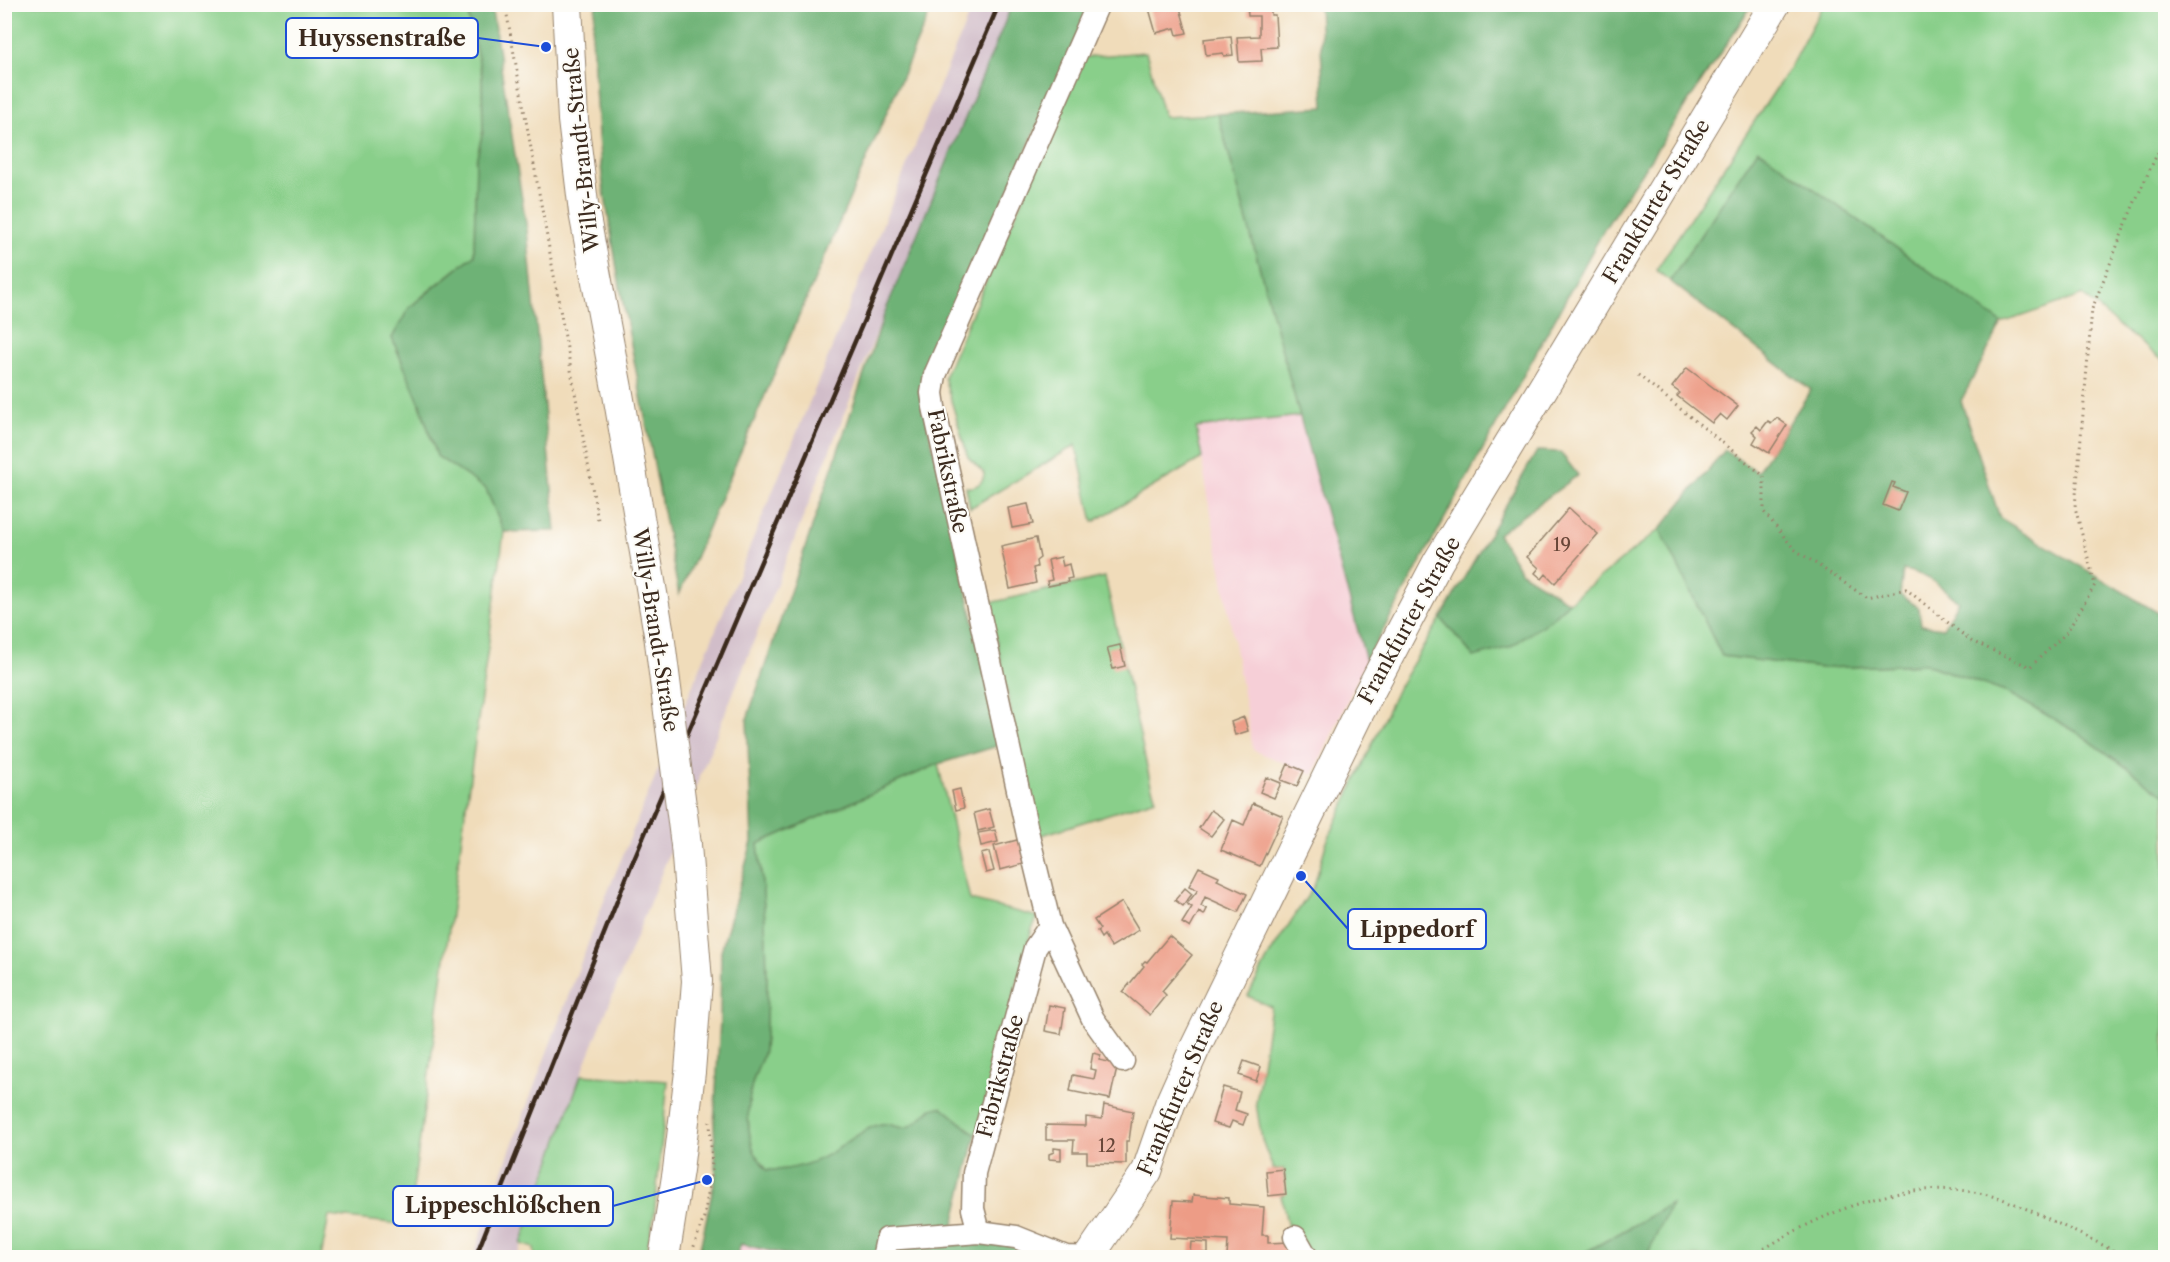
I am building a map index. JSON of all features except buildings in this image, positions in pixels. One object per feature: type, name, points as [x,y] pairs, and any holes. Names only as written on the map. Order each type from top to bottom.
[{"type":"main road","name":"Willy-Brandt-Straße","points":[[567,4],[573,120],[584,212],[659,634],[686,845],[697,981],[690,1072],[664,1257]]},
{"type":"main road","name":"Frankfurter Straße","points":[[1088,1257],[1147,1170],[1170,1104],[1194,1050],[1359,712],[1438,562],[1775,4]]},
{"type":"street","name":"Fabrikstraße","points":[[1098,4],[935,375],[932,393],[1028,835],[1050,926],[1093,1019],[1123,1061]]},
{"type":"street","name":"Fabrikstraße","points":[[979,1232],[973,1209],[974,1173],[1035,948],[1050,926]]},
{"type":"street","points":[[883,1257],[887,1239],[979,1232],[1016,1237],[1066,1257],[1093,1257]]},
{"type":"street","points":[[1295,1238],[1307,1257]]},
{"type":"path","points":[[505,4],[597,520]]},
{"type":"path","points":[[1638,375],[1764,476],[1764,512],[1794,549],[1867,598],[1906,589],[1971,641],[2030,667],[2067,632],[2095,585],[2075,507],[2092,309],[2133,206],[2166,135]]},
{"type":"path","points":[[1749,1257],[1818,1218],[1867,1200],[1915,1190],[1961,1191],[2002,1199],[2126,1257]]},
{"type":"shaded area","points":[[973,5],[1012,5],[885,312],[581,1075],[517,1257],[473,1258],[508,1156],[604,901]]},
{"type":"shaded area","points":[[1300,416],[1366,661],[1313,775],[1253,750],[1196,428]]},
{"type":"shaded area","points":[[741,1244],[795,1257],[736,1258]]},
{"type":"green space","points":[[5,5],[468,5],[482,75],[483,131],[476,161],[474,255],[409,308],[392,338],[420,404],[437,456],[486,489],[504,532],[408,1225],[329,1216],[321,1257],[5,1258]]},
{"type":"green space","points":[[468,5],[491,5],[527,230],[556,531],[504,532],[486,489],[437,456],[420,404],[392,338],[409,308],[474,255],[476,161],[483,131],[482,75]]},
{"type":"green space","points":[[596,5],[933,5],[679,595],[620,287],[603,184],[592,35]]},
{"type":"green space","points":[[1012,5],[1091,5],[919,392],[945,493],[1001,745],[938,764],[758,844],[765,921],[767,998],[764,1049],[751,1088],[748,1116],[754,1151],[767,1170],[776,1170],[804,1165],[821,1158],[864,1131],[881,1124],[908,1127],[928,1111],[942,1107],[976,1135],[953,1228],[1040,1257],[795,1257],[741,1244],[736,1257],[698,1258],[716,1174],[714,1125],[721,951],[752,842],[747,719],[885,312]]},
{"type":"green space","points":[[1319,5],[1752,5],[1605,228],[1366,661],[1218,114],[1324,107]]},
{"type":"green space","points":[[1823,5],[2165,5],[2165,362],[2083,295],[2002,323],[1758,150],[1670,281],[1656,270],[1789,69]]},
{"type":"green space","points":[[1146,52],[1164,117],[1218,114],[1300,416],[1196,428],[1202,458],[1093,522],[1076,445],[970,508],[966,487],[979,484],[983,480],[984,473],[968,457],[944,377],[1085,57]]},
{"type":"green space","points":[[1758,149],[2002,323],[1961,401],[2000,518],[2165,617],[2165,795],[2080,734],[2008,693],[1926,664],[1823,668],[1722,656],[1660,529],[1725,450],[1757,472],[1811,390],[1670,281]],"holes":[[[1903,570],[1933,581],[1958,601],[1943,628],[1921,625],[1919,608],[1900,595]]]},
{"type":"green space","points":[[1537,451],[1560,452],[1578,475],[1498,534],[1521,572],[1569,602],[1550,620],[1510,647],[1474,657],[1441,618]]},
{"type":"green space","points":[[1660,529],[1722,656],[1823,668],[1926,664],[2008,693],[2080,734],[2165,795],[2165,1257],[1646,1257],[1670,1205],[1577,1257],[1300,1257],[1291,1242],[1281,1195],[1285,1194],[1284,1169],[1273,1169],[1262,1140],[1256,1103],[1271,1007],[1248,996],[1270,954],[1314,886],[1326,844],[1399,686],[1441,618],[1474,657],[1550,620]]},
{"type":"green space","points":[[1105,577],[1156,799],[1036,837],[989,603]]},
{"type":"green space","points":[[938,764],[970,900],[1038,917],[1032,929],[976,1135],[942,1107],[936,1108],[928,1111],[917,1123],[908,1128],[881,1124],[864,1131],[829,1154],[812,1162],[785,1169],[767,1170],[752,1146],[748,1122],[751,1088],[764,1049],[767,998],[765,920],[758,844]]},
{"type":"green space","points":[[581,1075],[668,1081],[654,1216],[645,1257],[535,1257],[534,1248],[521,1244]]},
{"type":"green space","points":[[1671,1204],[1646,1257],[1577,1257]]},
{"type":"railway","points":[[475,1258],[631,866],[999,4]]},
{"type":"place","name":"Huyssenstraße","points":[[546,47]]},
{"type":"place","name":"Lippedorf","points":[[1301,876]]},
{"type":"place","name":"Lippeschlößchen","points":[[707,1180]]}]
